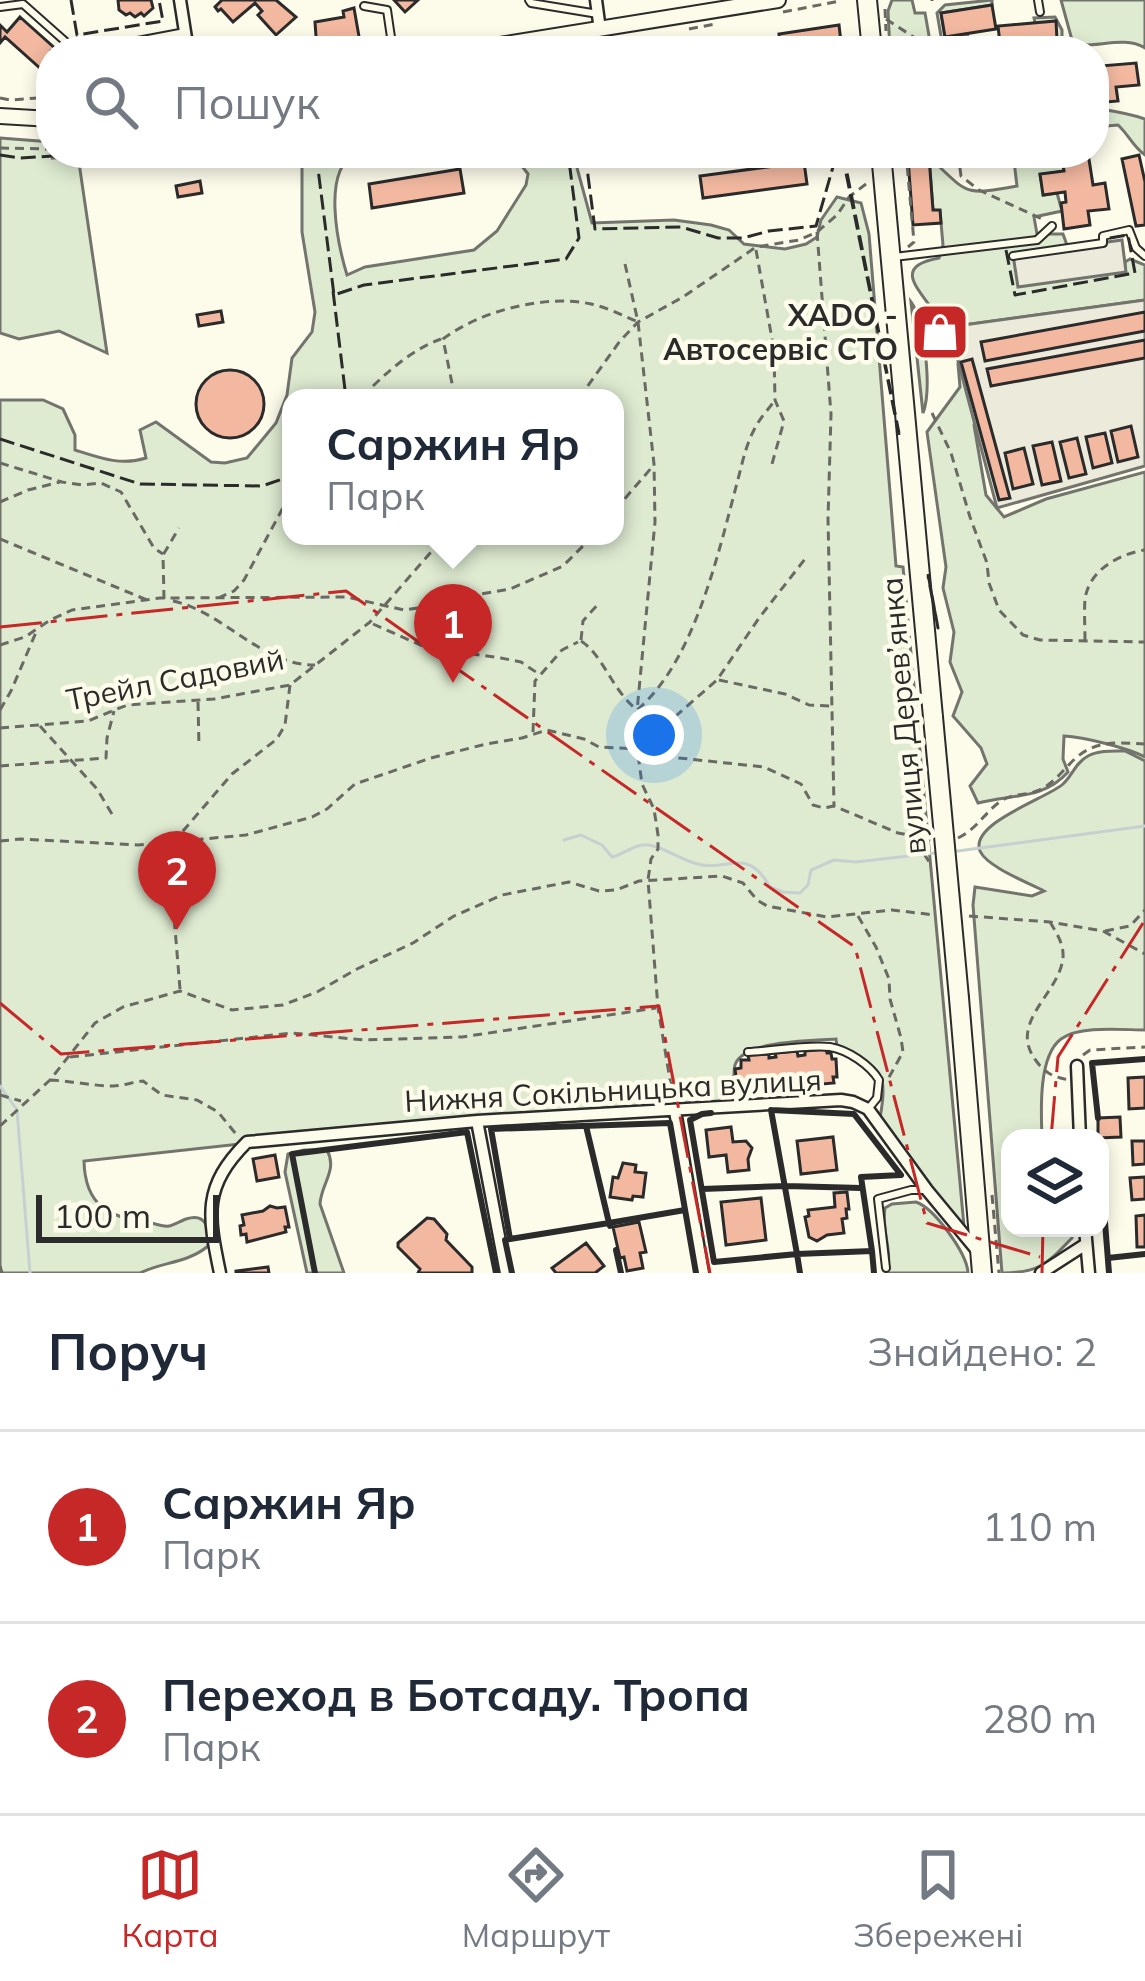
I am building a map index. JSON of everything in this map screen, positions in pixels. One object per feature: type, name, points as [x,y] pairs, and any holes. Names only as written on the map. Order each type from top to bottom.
[{"type":"main road","points":[[867,0],[871,36]]},
{"type":"main road","name":"вулиця Дерев’янка","points":[[883,168],[897,255],[981,1264]]},
{"type":"street","points":[[180,0],[186,36]]},
{"type":"street","points":[[596,0],[599,22]]},
{"type":"street","points":[[533,36],[720,4],[778,0]]},
{"type":"street","points":[[0,116],[36,117]]},
{"type":"street","points":[[1077,1066],[1079,1129]]},
{"type":"street","name":"Нижня Сокільницька вулиця","points":[[247,1142],[477,1121],[841,1100],[868,1109]]},
{"type":"street","points":[[868,1109],[981,1264]]},
{"type":"street","points":[[675,1111],[704,1273]]},
{"type":"street","points":[[477,1121],[506,1273]]},
{"type":"street","points":[[220,1273],[211,1217],[214,1189],[226,1163],[247,1142]]},
{"type":"street","points":[[1086,1237],[1089,1273]]},
{"type":"street","points":[[1041,1273],[1086,1244]]},
{"type":"lane","points":[[529,0],[599,22]]},
{"type":"lane","points":[[1038,0],[1040,12]]},
{"type":"lane","points":[[0,7],[23,4],[62,36]]},
{"type":"lane","points":[[364,6],[387,10],[391,36]]},
{"type":"lane","points":[[163,36],[185,32]]},
{"type":"lane","points":[[897,255],[1022,242],[1037,239],[1052,226]]},
{"type":"lane","points":[[1013,256],[1102,243],[1103,236],[1130,230],[1136,248],[1145,256]]},
{"type":"lane","points":[[748,1052],[831,1047],[867,1065],[879,1080],[877,1098],[868,1109]]},
{"type":"lane","points":[[886,1268],[878,1199],[927,1190]]},
{"type":"path","points":[[886,19],[912,36]]},
{"type":"path","points":[[0,98],[36,98]]},
{"type":"path","points":[[0,148],[36,151]]},
{"type":"path","points":[[897,255],[914,242],[907,168]]},
{"type":"path","points":[[960,168],[961,176],[979,190],[1052,226]]},
{"type":"path","points":[[585,389],[638,322],[756,247],[800,240],[817,232],[869,181]]},
{"type":"path","points":[[817,232],[831,414],[828,519],[834,806]]},
{"type":"path","points":[[756,247],[774,350],[775,400],[784,421],[772,464]]},
{"type":"path","points":[[625,264],[638,322],[656,522],[635,732],[658,845],[648,880],[658,1008],[675,1111]]},
{"type":"path","points":[[373,386],[422,346],[498,311],[589,303],[638,322]]},
{"type":"path","points":[[443,339],[452,389]]},
{"type":"path","points":[[637,710],[656,694],[689,636],[742,459],[754,428],[775,400]]},
{"type":"path","points":[[932,412],[951,453],[999,610],[1023,635],[1040,640],[1145,642]]},
{"type":"path","points":[[0,464],[62,482],[101,483],[121,492],[154,548],[163,554]]},
{"type":"path","points":[[624,499],[654,464]]},
{"type":"path","points":[[0,502],[62,482]]},
{"type":"path","points":[[216,598],[234,591],[244,580],[282,510]]},
{"type":"path","points":[[164,598],[163,554],[179,528]]},
{"type":"path","points":[[0,539],[149,600]]},
{"type":"path","name":"Трейл Садовий","points":[[0,728],[88,721],[146,702],[198,700],[290,685],[370,622],[437,545]]},
{"type":"path","points":[[0,644],[25,637],[72,610],[164,598],[347,597],[404,610],[431,606],[510,589],[563,566],[584,545]]},
{"type":"path","points":[[1085,640],[1085,596],[1094,578],[1115,558],[1145,550]]},
{"type":"path","points":[[638,746],[717,680],[806,559]]},
{"type":"path","points":[[164,598],[196,606],[290,664],[316,665]]},
{"type":"path","points":[[581,641],[583,621],[598,603]]},
{"type":"path","points":[[370,622],[450,658],[473,654],[501,658],[521,662],[539,674]]},
{"type":"path","points":[[0,710],[38,628]]},
{"type":"path","points":[[581,641],[637,710]]},
{"type":"path","points":[[533,734],[535,681],[562,650],[581,641]]},
{"type":"path","points":[[717,680],[765,689],[809,705],[831,706]]},
{"type":"path","points":[[168,844],[232,774],[278,740],[285,725],[290,685]]},
{"type":"path","points":[[2,689],[9,694]]},
{"type":"path","points":[[198,700],[199,747]]},
{"type":"path","points":[[0,766],[106,758],[114,710]]},
{"type":"path","points":[[39,724],[97,788],[115,819]]},
{"type":"path","points":[[0,841],[138,845],[246,835],[312,818],[355,784],[431,758],[548,730],[599,747],[638,746],[670,757],[764,766],[800,784],[813,805],[834,806],[922,839],[961,838],[985,820],[996,804],[1048,784],[1081,751],[1111,743],[1145,745]]},
{"type":"path","points":[[168,844],[180,991]]},
{"type":"path","points":[[0,1126],[50,1080],[95,1023],[123,1007],[180,991],[232,1010],[283,1005],[317,992],[413,943],[454,916],[502,895],[569,882],[599,891],[639,880],[722,876],[743,884],[767,906],[827,917],[857,914],[889,979],[904,1052],[877,1098]]},
{"type":"path","points":[[1103,931],[1130,926],[1145,910]]},
{"type":"path","points":[[1076,1082],[1051,1076],[1029,1051],[1027,1037],[1037,1005],[1056,983],[1063,959],[1063,947],[1050,922],[1103,931],[1145,954]]},
{"type":"path","points":[[70,1057],[292,1033],[364,1040],[462,1037],[658,1008]]},
{"type":"path","points":[[1077,1066],[1090,1050],[1145,1048]]},
{"type":"path","points":[[50,1080],[118,1087],[143,1081],[162,1095],[197,1100],[218,1112],[247,1142]]},
{"type":"path","points":[[0,1095],[24,1102]]},
{"type":"green space","points":[[892,0],[912,0],[915,13],[925,13],[929,36],[889,36]]},
{"type":"green space","points":[[992,0],[992,5],[941,13],[945,36],[941,36],[937,13],[945,5]]},
{"type":"green space","points":[[1061,0],[1145,0],[1145,48],[1109,43],[1109,36],[1071,36]]},
{"type":"green space","points":[[1055,17],[1062,36],[1052,36],[1034,18]]},
{"type":"green space","points":[[1109,111],[1145,119],[1145,155],[1137,148],[1118,125],[1109,126]]},
{"type":"green space","points":[[0,138],[36,141],[36,168],[80,168],[107,353],[59,331],[19,339],[0,333]]},
{"type":"green space","points":[[302,168],[342,168],[335,209],[347,275],[365,267],[474,250],[497,231],[526,185],[528,174],[523,168],[577,168],[592,223],[674,220],[729,230],[744,244],[785,249],[817,237],[821,220],[837,197],[861,203],[869,234],[896,566],[903,567],[964,1226],[956,1224],[880,1118],[883,1089],[878,1072],[837,1047],[836,1039],[780,1043],[751,1051],[735,1065],[734,1095],[724,1102],[527,1113],[84,1161],[89,1189],[102,1207],[123,1218],[164,1226],[199,1218],[207,1229],[208,1246],[140,1273],[0,1273],[0,400],[43,400],[63,409],[75,435],[75,450],[128,461],[146,458],[140,430],[156,422],[211,462],[247,458],[276,423],[282,408],[282,545],[624,545],[624,389],[288,389],[292,358],[312,332],[315,312],[302,232]]},
{"type":"green space","points":[[930,168],[941,168],[960,185],[976,191],[1017,186],[1015,168],[1064,168],[1040,175],[1044,195],[1057,193],[1062,211],[1034,217],[1037,234],[1063,234],[1068,248],[1017,286],[1125,270],[1130,259],[1145,265],[1145,300],[949,327],[945,310],[932,309],[913,278],[917,266],[939,258],[943,245],[940,211],[933,210]]},
{"type":"green space","points":[[911,302],[926,356],[923,413]]},
{"type":"green space","points":[[962,363],[976,418],[986,495],[1004,517],[1046,499],[1145,472],[1145,757],[1064,736],[1068,772],[1058,781],[1038,792],[978,803],[970,786],[987,764],[981,748],[953,716],[962,692],[950,662],[954,632],[943,588],[946,567],[927,432],[960,387],[958,364]]},
{"type":"green space","points":[[1125,751],[1145,761],[1145,1030],[1102,1029],[1061,1039],[1048,1058],[1042,1129],[1001,1129],[1001,1237],[1072,1237],[1042,1265],[1002,1273],[973,905],[975,887],[1032,896],[1044,891],[991,863],[980,851],[980,841],[997,821],[1063,784],[1080,762],[1101,752]]},
{"type":"green space","points":[[327,1150],[330,1157],[320,1204],[344,1273],[307,1273],[285,1172],[288,1154]]},
{"type":"green space","points":[[916,1202],[948,1232],[968,1273],[887,1273],[885,1208]]},
{"type":"shaded area","points":[[1122,240],[1126,272],[1018,287],[1013,255]]},
{"type":"shaded area","points":[[1145,300],[1145,466],[997,508],[949,327]]},
{"type":"building","points":[[118,0],[151,0],[153,8],[144,16],[126,15],[119,10]]},
{"type":"building","points":[[222,0],[276,0],[296,17],[276,35],[258,15],[262,11],[255,3],[233,22],[215,7]]},
{"type":"building","points":[[394,0],[418,0],[405,12]]},
{"type":"building","points":[[992,5],[996,29],[945,36],[941,13]]},
{"type":"building","points":[[354,8],[359,36],[316,36],[315,22],[344,17],[343,11]]},
{"type":"building","points":[[20,17],[41,36],[36,36],[36,65],[5,37],[0,43],[0,25],[7,32]]},
{"type":"building","points":[[1056,21],[1057,36],[999,36],[998,26]]},
{"type":"building","points":[[839,25],[840,36],[779,36]]},
{"type":"building","points":[[1136,63],[1139,85],[1116,87],[1118,101],[1109,102],[1109,65]]},
{"type":"building","points":[[1139,155],[1145,182],[1145,225],[1136,226],[1122,159]]},
{"type":"building","points":[[805,168],[807,184],[703,198],[700,176]]},
{"type":"building","points":[[909,168],[930,168],[933,210],[940,210],[941,223],[913,225]]},
{"type":"building","points":[[1090,168],[1093,185],[1105,183],[1109,209],[1088,211],[1090,225],[1064,229],[1061,203],[1066,202],[1065,192],[1043,195],[1040,174]]},
{"type":"building","points":[[460,169],[464,193],[372,208],[369,184]]},
{"type":"building","points":[[200,181],[202,193],[178,197],[176,186]]},
{"type":"building","points":[[221,311],[223,322],[199,326],[197,315]]},
{"type":"building","points":[[1145,312],[1145,331],[985,361],[981,342]]},
{"type":"building","name":"XADO - Автосервіс СТО","points":[[945,319],[948,343],[936,345],[933,320]]},
{"type":"building","points":[[1145,340],[1145,358],[991,386],[987,369]]},
{"type":"building","points":[[972,359],[1010,498],[999,500],[961,362]]},
{"type":"building","points":[[230,370],[254,380],[264,404],[254,428],[230,438],[206,428],[196,404],[206,380]]},
{"type":"building","points":[[1131,426],[1138,457],[1118,462],[1111,431]]},
{"type":"building","points":[[1105,433],[1112,463],[1093,468],[1086,437]]},
{"type":"building","points":[[1077,438],[1086,474],[1069,478],[1060,442]]},
{"type":"building","points":[[1052,442],[1061,481],[1042,485],[1033,446]]},
{"type":"building","points":[[1024,448],[1033,484],[1013,489],[1005,453]]},
{"type":"building","points":[[826,1049],[836,1059],[834,1083],[743,1091],[742,1083],[737,1084],[735,1069],[741,1068],[741,1060],[749,1060],[748,1055],[769,1054],[769,1058],[797,1051],[798,1056]]},
{"type":"building","points":[[1145,1077],[1145,1108],[1129,1109],[1128,1078]]},
{"type":"building","points":[[1120,1117],[1121,1137],[1109,1138],[1109,1129],[1098,1129],[1098,1118]]},
{"type":"building","points":[[731,1127],[733,1142],[746,1141],[752,1148],[749,1170],[728,1172],[726,1155],[709,1157],[706,1130]]},
{"type":"building","points":[[833,1137],[837,1170],[801,1174],[797,1141]]},
{"type":"building","points":[[1132,1141],[1145,1141],[1145,1164],[1133,1165]]},
{"type":"building","points":[[275,1155],[279,1177],[257,1181],[253,1159]]},
{"type":"building","points":[[623,1163],[646,1173],[643,1197],[610,1197],[613,1177],[618,1178]]},
{"type":"building","points":[[1145,1177],[1145,1199],[1132,1200],[1130,1178]]},
{"type":"building","points":[[847,1192],[844,1233],[817,1241],[809,1237],[808,1210],[835,1207],[834,1193]]},
{"type":"building","points":[[761,1198],[766,1240],[726,1245],[721,1202]]},
{"type":"building","points":[[270,1206],[285,1207],[286,1232],[247,1242],[246,1234],[241,1235],[242,1215]]},
{"type":"building","points":[[1145,1215],[1145,1247],[1137,1247],[1136,1216]]},
{"type":"building","points":[[427,1218],[447,1234],[446,1240],[472,1267],[472,1273],[418,1273],[420,1269],[398,1243]]},
{"type":"building","points":[[639,1222],[646,1252],[640,1253],[643,1268],[627,1271],[613,1227]]},
{"type":"building","points":[[586,1243],[604,1266],[595,1273],[556,1273],[552,1268]]},
{"type":"building","points":[[268,1267],[269,1273],[236,1273],[236,1271]]},
{"type":"waterway","points":[[950,852],[1145,826]]},
{"type":"waterway","points":[[564,840],[581,835],[602,845],[612,857],[649,845],[705,865],[744,863],[770,887],[800,893],[808,885],[811,870],[834,860],[935,853]]},
{"type":"waterway","points":[[0,1086],[17,1110],[30,1273]]},
{"type":"fence","points":[[71,0],[77,35],[163,21],[159,0]]},
{"type":"fence","points":[[0,155],[36,157]]},
{"type":"fence","points":[[318,168],[334,295],[364,285],[566,259],[579,238],[570,168]]},
{"type":"fence","points":[[587,168],[595,229],[681,227],[718,238],[816,226],[833,168]]},
{"type":"fence","points":[[845,168],[899,435]]},
{"type":"fence","points":[[846,168],[899,433]]},
{"type":"fence","points":[[1006,250],[1015,295],[1135,273],[1128,235],[1104,239]]},
{"type":"fence","points":[[333,291],[345,389]]},
{"type":"fence","points":[[0,439],[140,484],[262,486],[282,479]]},
{"type":"fence","points":[[928,574],[938,628],[928,576]]},
{"type":"wall","points":[[1098,1118],[1092,1063],[1145,1059]]},
{"type":"wall","points":[[771,1110],[854,1114],[901,1175],[861,1177],[872,1251],[797,1254],[800,1273]]},
{"type":"wall","points":[[711,1113],[690,1120],[714,1262],[797,1254],[771,1110]]},
{"type":"wall","points":[[512,1273],[491,1129],[670,1123],[696,1273]]},
{"type":"wall","points":[[586,1126],[609,1223],[685,1210]]},
{"type":"wall","points":[[315,1273],[292,1154],[467,1132],[496,1273]]},
{"type":"wall","points":[[702,1189],[861,1188]]},
{"type":"wall","points":[[510,1239],[610,1226]]},
{"type":"wall","points":[[1106,1237],[1109,1273]]},
{"type":"wall","points":[[616,1250],[621,1273]]},
{"type":"wall","points":[[872,1251],[874,1273]]},
{"type":"wall","points":[[1108,1258],[1145,1254]]},
{"type":"power","points":[[0,627],[346,591],[855,947],[927,1223],[1040,1257]]},
{"type":"power","points":[[1052,1129],[1058,1057],[1145,920]]},
{"type":"power","points":[[0,1003],[61,1054],[659,1006],[710,1273]]},
{"type":"power","points":[[1042,1273],[1043,1237]]},
{"type":"place","name":"XADO - Автосервіс СТО","points":[[940,332]]},
{"type":"place","name":"Саржин Яр","points":[[453,683]]},
{"type":"place","name":"Переход в Ботсаду. Тропа","points":[[177,930]]}]
